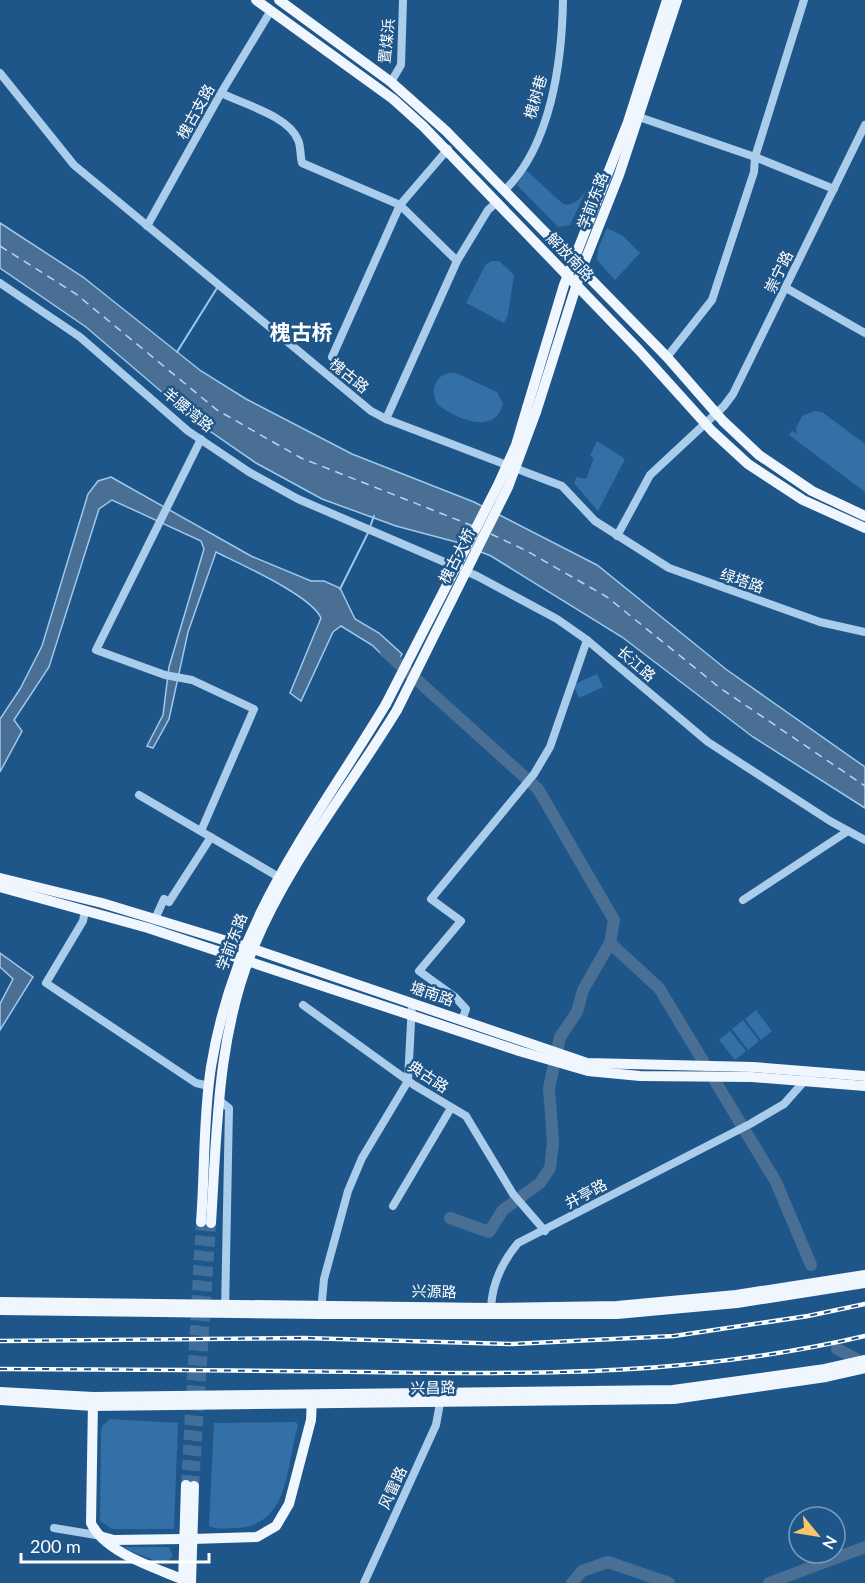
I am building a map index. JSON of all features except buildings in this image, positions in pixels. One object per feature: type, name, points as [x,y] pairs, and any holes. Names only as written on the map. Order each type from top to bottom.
[{"type":"main road","name":"解放南路","points":[[256,0],[393,99],[448,150],[704,422],[748,464],[778,485],[865,528]]},
{"type":"main road","name":"解放南路","points":[[279,0],[391,82],[446,131],[667,357],[715,413],[759,455],[794,479],[865,516]]},
{"type":"main road","name":"学前东路","points":[[532,410],[576,285],[577,266],[628,122],[667,0]]},
{"type":"main road","name":"学前东路","points":[[532,410],[546,339],[568,276],[577,266],[639,117],[677,0]]},
{"type":"main road","name":"槐古大桥","points":[[386,704],[498,485],[532,410]]},
{"type":"main road","name":"槐古大桥","points":[[397,710],[508,487],[532,410]]},
{"type":"main road","name":"学前东路","points":[[386,704],[277,876],[245,951],[220,1024],[209,1086],[206,1223],[221,1069],[245,951],[290,874],[397,710]]},
{"type":"main road","name":"塘南路","points":[[0,878],[54,896],[85,910],[245,951],[412,1003],[462,1020],[533,1050]]},
{"type":"main road","name":"塘南路","points":[[0,887],[54,896],[155,919],[245,951],[411,1016],[578,1064],[640,1076],[865,1076]]},
{"type":"main road","name":"塘南路","points":[[578,1064],[730,1067],[809,1076],[865,1086]]},
{"type":"main road","name":"兴源路","points":[[321,1310],[617,1306],[736,1295],[865,1275]]},
{"type":"main road","name":"兴源路","points":[[0,1310],[225,1309],[617,1314],[737,1303],[865,1283]]},
{"type":"main road","name":"兴源路","points":[[0,1302],[225,1309]]},
{"type":"main road","name":"兴昌路","points":[[0,1400],[93,1402],[312,1400],[673,1390],[825,1369],[865,1360]]},
{"type":"main road","name":"兴昌路","points":[[312,1400],[440,1402],[674,1399],[826,1377],[865,1368]]},
{"type":"main road","name":"兴昌路","points":[[0,1392],[93,1402]]},
{"type":"main road","points":[[96,1535],[114,1540],[257,1537],[276,1526],[289,1504],[309,1426],[312,1400]]},
{"type":"main road","points":[[93,1402],[91,1523],[96,1535],[109,1546],[186,1582],[190,1486]]},
{"type":"street","name":"置煤浜","points":[[391,82],[401,65],[403,0]]},
{"type":"street","name":"槐树巷","points":[[504,191],[525,163],[546,117],[560,51],[562,0]]},
{"type":"street","points":[[667,357],[712,300],[754,172],[755,157],[804,0]]},
{"type":"street","name":"槐古支路","points":[[147,226],[221,93],[270,12]]},
{"type":"street","name":"槐古路","points":[[0,73],[74,165],[371,411],[386,419],[562,486],[595,521],[617,536]]},
{"type":"street","points":[[221,93],[279,118],[290,127],[298,140],[302,163],[400,205],[457,261]]},
{"type":"street","points":[[639,117],[755,157],[834,189]]},
{"type":"street","name":"崇宁路","points":[[617,536],[650,474],[733,394],[865,124]]},
{"type":"street","points":[[332,357],[400,205],[448,150]]},
{"type":"street","points":[[386,419],[457,261],[488,210],[497,202]]},
{"type":"street","name":"羊腰湾路","points":[[0,283],[80,337],[201,439],[298,499],[376,531]]},
{"type":"street","points":[[786,288],[865,333]]},
{"type":"street","points":[[201,439],[96,650],[180,680],[192,681],[254,709],[201,831]]},
{"type":"street","name":"长江路","points":[[376,531],[518,596],[588,640],[708,742],[865,840]]},
{"type":"street","name":"绿塔路","points":[[617,536],[669,568],[710,585],[820,622],[865,632]]},
{"type":"street","points":[[462,1020],[466,1009],[455,997],[419,971],[461,921],[430,898],[534,774],[550,747],[588,640]]},
{"type":"street","points":[[139,795],[277,876]]},
{"type":"street","points":[[743,900],[848,831]]},
{"type":"street","points":[[155,919],[164,899],[169,902],[211,837]]},
{"type":"street","points":[[85,910],[82,921],[46,983],[196,1083],[209,1086]]},
{"type":"street","points":[[321,1310],[324,1279],[348,1191],[362,1158],[408,1081],[412,1003]]},
{"type":"street","name":"典古路","points":[[303,1005],[408,1081],[466,1116],[513,1194],[545,1231]]},
{"type":"street","name":"井亭路","points":[[491,1308],[496,1282],[509,1254],[518,1243],[750,1124],[784,1104],[809,1076]]},
{"type":"street","points":[[219,1100],[229,1108],[225,1309]]},
{"type":"street","points":[[393,1206],[451,1108]]},
{"type":"street","name":"风雷路","points":[[364,1583],[436,1425],[440,1402]]},
{"type":"street","points":[[54,1528],[96,1535]]},
{"type":"shaded area","points":[[526,170],[563,204],[576,202],[586,191],[570,225],[558,227],[517,185]]},
{"type":"shaded area","points":[[0,223],[83,277],[201,371],[246,399],[352,454],[474,502],[597,565],[727,670],[865,767],[865,808],[753,737],[622,637],[491,556],[456,542],[396,526],[322,499],[256,463],[198,423],[86,327],[0,268]]},
{"type":"shaded area","points":[[607,228],[623,236],[640,253],[615,280],[597,260],[598,249]]},
{"type":"shaded area","points":[[499,261],[514,275],[508,315],[504,323],[466,303],[486,264]]},
{"type":"shaded area","points":[[456,373],[497,392],[503,404],[499,414],[492,420],[474,422],[454,415],[437,404],[434,392],[436,382],[444,375]]},
{"type":"shaded area","points":[[815,411],[822,412],[865,444],[865,492],[789,435],[792,431],[797,434],[796,428],[802,416]]},
{"type":"shaded area","points":[[597,441],[625,459],[598,511],[574,483],[577,477],[586,479],[594,458],[590,456]]},
{"type":"shaded area","points":[[111,477],[251,556],[311,581],[324,581],[340,588],[355,619],[379,633],[402,654],[395,667],[372,645],[341,626],[333,632],[301,701],[290,693],[321,618],[315,609],[290,591],[216,552],[188,632],[169,719],[153,748],[147,746],[163,715],[169,667],[204,549],[201,541],[112,500],[99,509],[49,667],[14,720],[22,731],[0,772],[0,719],[20,689],[42,646],[88,494],[98,481]]},
{"type":"shaded area","points":[[597,674],[603,687],[579,698],[573,685]]},
{"type":"shaded area","points":[[0,953],[33,977],[0,1030],[0,1004],[13,979],[0,967]]},
{"type":"shaded area","points":[[756,1010],[772,1031],[761,1040],[745,1019]]},
{"type":"shaded area","points":[[743,1020],[759,1041],[748,1050],[732,1029]]},
{"type":"shaded area","points":[[730,1031],[746,1051],[735,1060],[719,1040]]},
{"type":"shaded area","points":[[110,1419],[178,1423],[174,1529],[112,1529],[100,1521],[101,1432],[102,1426]]},
{"type":"shaded area","points":[[296,1422],[298,1425],[283,1491],[267,1516],[254,1524],[237,1528],[209,1526],[214,1423]]},
{"type":"shaded area","points":[[119,1547],[169,1547],[173,1556],[165,1564]]},
{"type":"waterway","points":[[177,352],[217,288]]},
{"type":"waterway","points":[[370,527],[374,516]]},
{"type":"waterway","points":[[340,589],[368,533]]},
{"type":"waterway","points":[[386,652],[538,789],[614,920],[610,943],[659,988],[776,1182],[811,1265]]},
{"type":"waterway","points":[[450,1218],[489,1232],[503,1210],[540,1183],[550,1168],[553,1143],[549,1088],[560,1037],[577,1012],[583,990],[610,943]]},
{"type":"waterway","points":[[837,1349],[855,1358]]},
{"type":"waterway","points":[[769,1583],[865,1547]]},
{"type":"waterway","points":[[572,1583],[582,1571],[608,1562],[669,1583]]},
{"type":"ferry route","points":[[0,246],[76,294],[217,410],[301,458],[473,526]]},
{"type":"ferry route","points":[[491,534],[527,551],[607,597],[720,688],[865,786]]},
{"type":"tunnel","points":[[186,1485],[201,1222]]},
{"type":"tunnel","points":[[194,1486],[211,1223]]},
{"type":"railway","points":[[0,1341],[304,1338],[512,1344],[674,1336],[808,1316],[865,1304]]},
{"type":"railway","points":[[0,1369],[431,1373],[618,1370],[741,1358],[803,1349],[865,1336]]},
{"type":"district","name":"槐古桥","points":[[301,333]]}]
